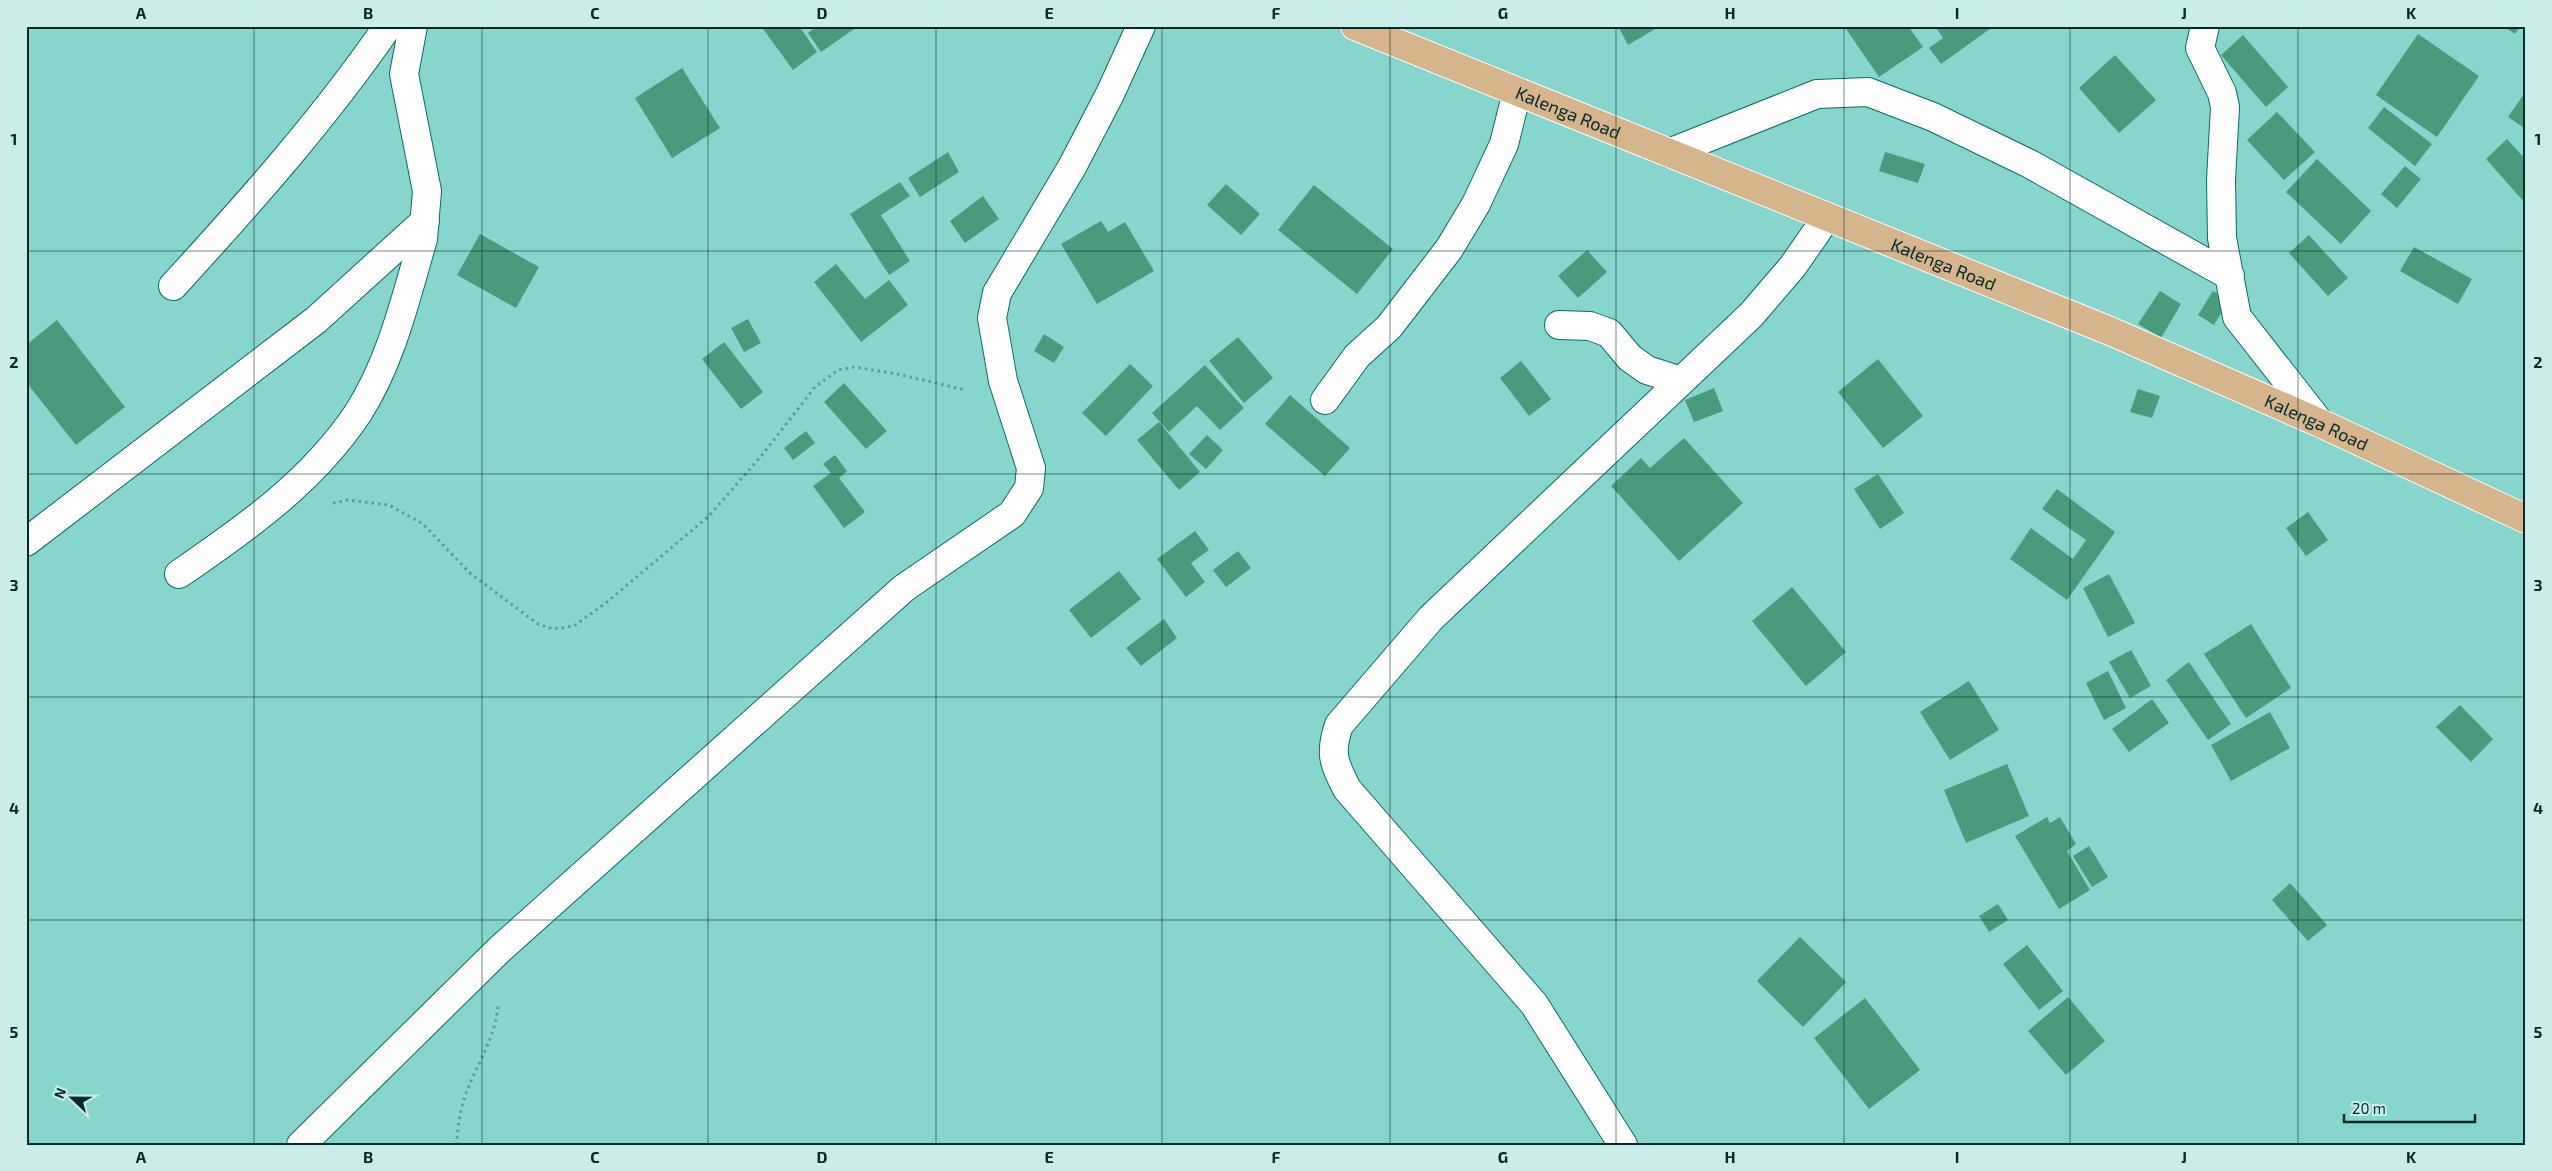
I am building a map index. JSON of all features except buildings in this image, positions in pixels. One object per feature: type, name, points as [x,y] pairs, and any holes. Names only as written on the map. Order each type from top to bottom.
[{"type":"main road","name":"Kalenga Road","points":[[1354,26],[2110,331],[2320,423],[2526,519]]},
{"type":"street","points":[[173,286],[251,201],[360,67],[388,26]]},
{"type":"street","points":[[179,574],[245,529],[302,481],[358,412],[384,360],[399,319],[423,239],[425,221],[427,192],[404,74],[405,57],[413,26]]},
{"type":"street","points":[[301,1145],[500,949],[904,588],[1012,514],[1029,488],[1031,468],[1003,381],[992,318],[997,293],[1072,167],[1110,94],[1142,26]]},
{"type":"street","points":[[2205,26],[2200,48],[2222,93],[2225,107],[2221,180],[2222,238],[2237,317],[2320,423]]},
{"type":"street","points":[[1325,400],[1357,356],[1389,327],[1449,249],[1476,204],[1504,144],[1517,92]]},
{"type":"street","points":[[1669,153],[1817,94],[1868,92],[1933,117],[2030,164],[2230,276]]},
{"type":"street","points":[[1623,1145],[1534,1004],[1347,789],[1334,763],[1332,743],[1339,725],[1431,618],[1751,315],[1793,266],[1826,217]]},
{"type":"street","points":[[26,542],[316,320],[425,221]]},
{"type":"street","points":[[1559,325],[1590,326],[1609,333],[1630,358],[1647,370],[1681,381]]},
{"type":"path","points":[[329,504],[348,500],[390,506],[423,524],[471,574],[538,624],[553,629],[574,626],[607,602],[709,516],[763,454],[815,387],[838,370],[855,367],[898,374],[1010,401]]},
{"type":"path","points":[[456,1145],[457,1126],[463,1101],[493,1033],[497,1013],[500,949]]}]
